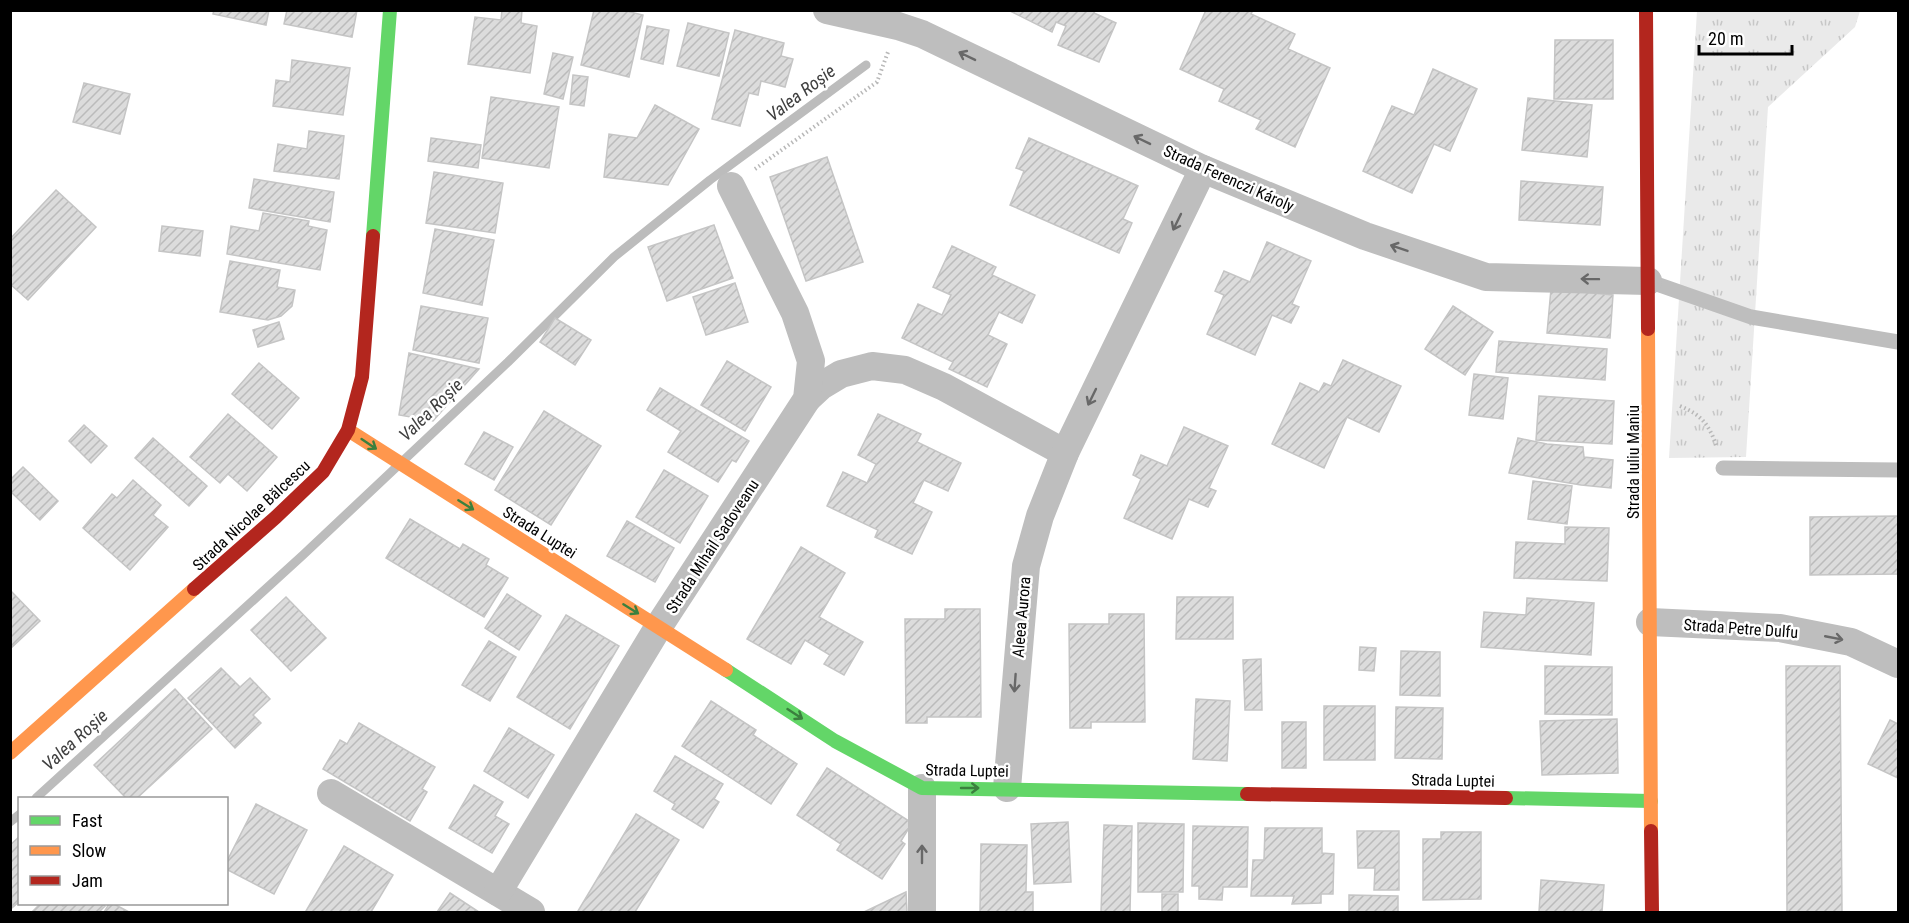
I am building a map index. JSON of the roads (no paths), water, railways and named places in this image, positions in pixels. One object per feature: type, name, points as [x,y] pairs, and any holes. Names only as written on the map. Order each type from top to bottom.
[{"type":"street","name":"Strada Nicolae Bălcescu","points":[[10,753],[323,472],[348,430],[362,376],[390,10]]},
{"type":"street","name":"Strada Ferenczi Károly","points":[[827,10],[898,26],[922,34],[1203,169],[1365,236],[1486,277],[1648,281]]},
{"type":"street","name":"Strada Iuliu Maniu","points":[[1646,10],[1652,912]]},
{"type":"street","name":"Aleea Aurora","points":[[1007,788],[1026,566],[1040,516],[1065,453],[1203,169]]},
{"type":"street","name":"Strada Mihail Sadoveanu","points":[[498,892],[659,626],[807,399],[810,361],[795,313],[730,186]]},
{"type":"street","points":[[807,399],[821,386],[841,374],[872,366],[905,370],[944,387],[1065,453]]},
{"type":"street","name":"Strada Luptei","points":[[348,430],[659,626],[836,741],[922,788],[1652,801]]},
{"type":"street","name":"Strada Petre Dulfu","points":[[1650,622],[1780,628],[1851,642],[1899,664]]},
{"type":"street","points":[[922,788],[922,912]]},
{"type":"street","points":[[331,793],[531,912]]},
{"type":"lane","points":[[1648,281],[1751,317],[1899,342]]},
{"type":"lane","points":[[1723,468],[1899,470]]},
{"type":"waterway","name":"Valea Roșie","points":[[37,797],[303,555],[508,362],[614,257],[710,180],[866,65]]},
{"type":"waterway","name":"Valea Roșie","points":[[10,822],[18,816]]}]
